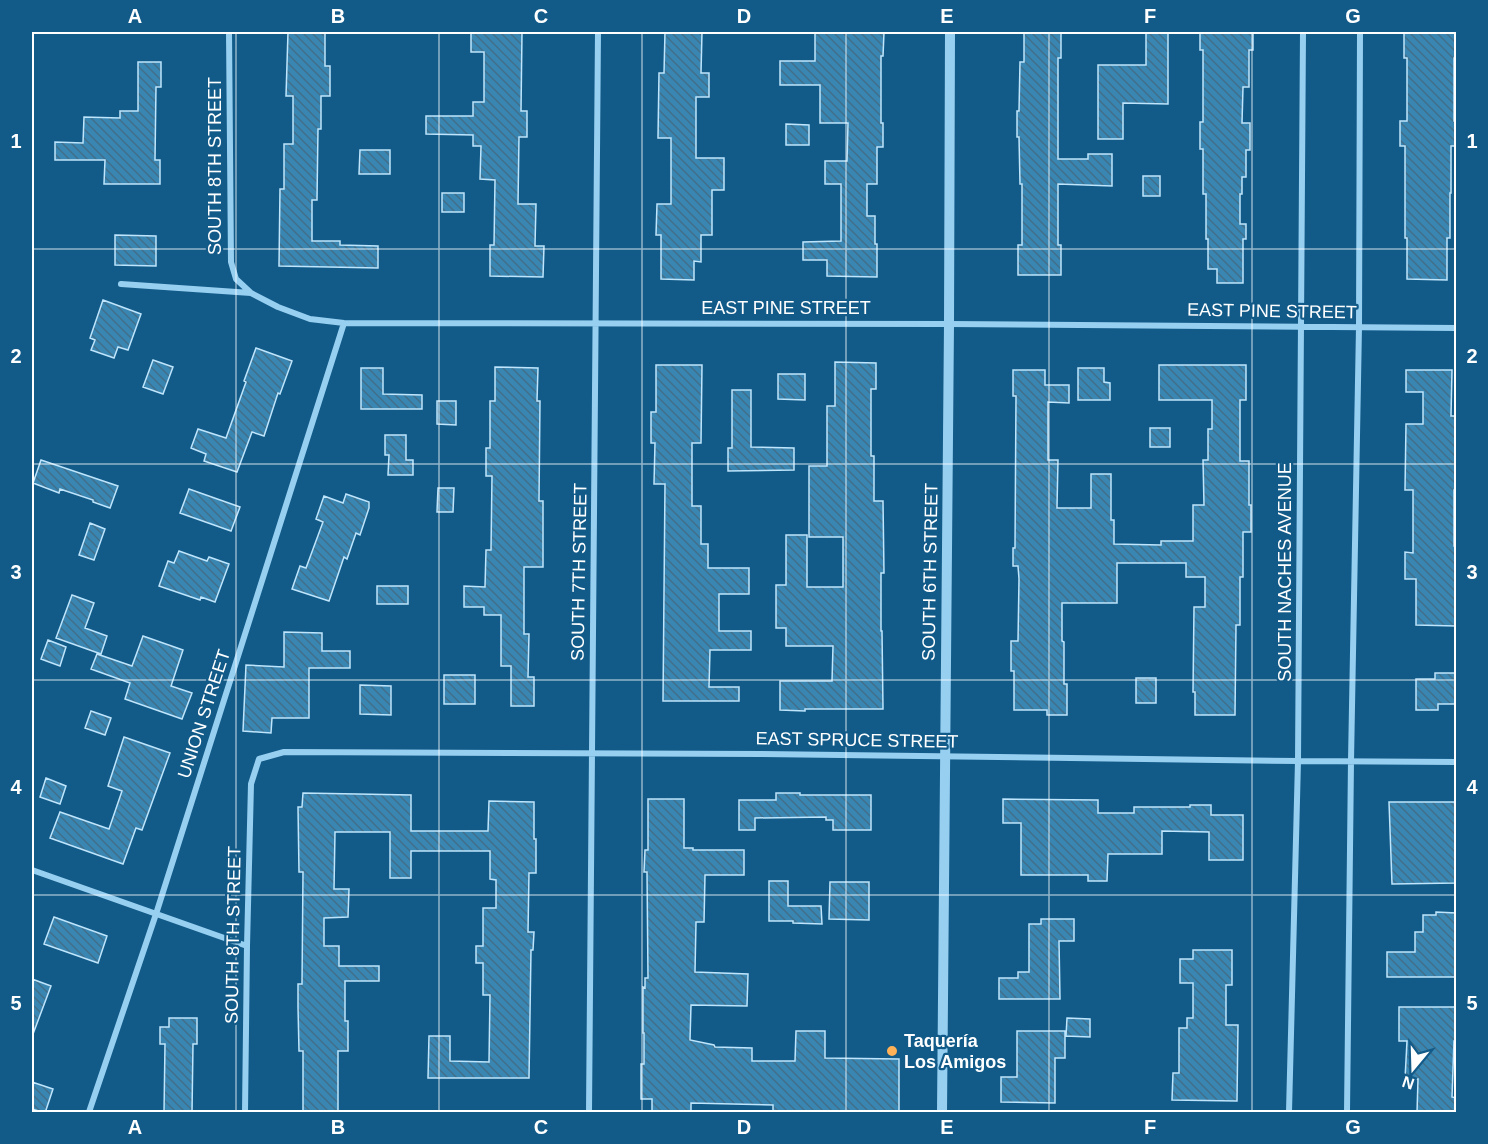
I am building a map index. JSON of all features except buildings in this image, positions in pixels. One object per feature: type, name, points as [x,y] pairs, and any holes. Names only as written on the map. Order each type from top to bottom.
[{"type":"street","name":"SOUTH 8TH STREET","points":[[230,32],[231,262],[236,279],[251,293]]},
{"type":"street","name":"SOUTH 7TH STREET","points":[[589,1113],[598,32]]},
{"type":"street","name":"SOUTH 6TH STREET","points":[[942,1113],[950,32]]},
{"type":"street","name":"SOUTH NACHES AVENUE","points":[[1289,1113],[1298,761],[1304,32]]},
{"type":"street","points":[[1347,1113],[1359,327],[1360,32]]},
{"type":"street","name":"EAST PINE STREET","points":[[121,284],[251,293],[278,307],[310,319],[344,323],[1456,328]]},
{"type":"street","name":"UNION STREET","points":[[90,1113],[156,914],[344,323]]},
{"type":"street","name":"EAST SPRUCE STREET","points":[[259,759],[284,752],[1456,762]]},
{"type":"street","name":"SOUTH 8TH STREET","points":[[245,1113],[251,784],[259,759]]},
{"type":"street","points":[[32,870],[247,945]]},
{"type":"place","name":"Taquería Los Amigos","points":[[892,1051]]}]
